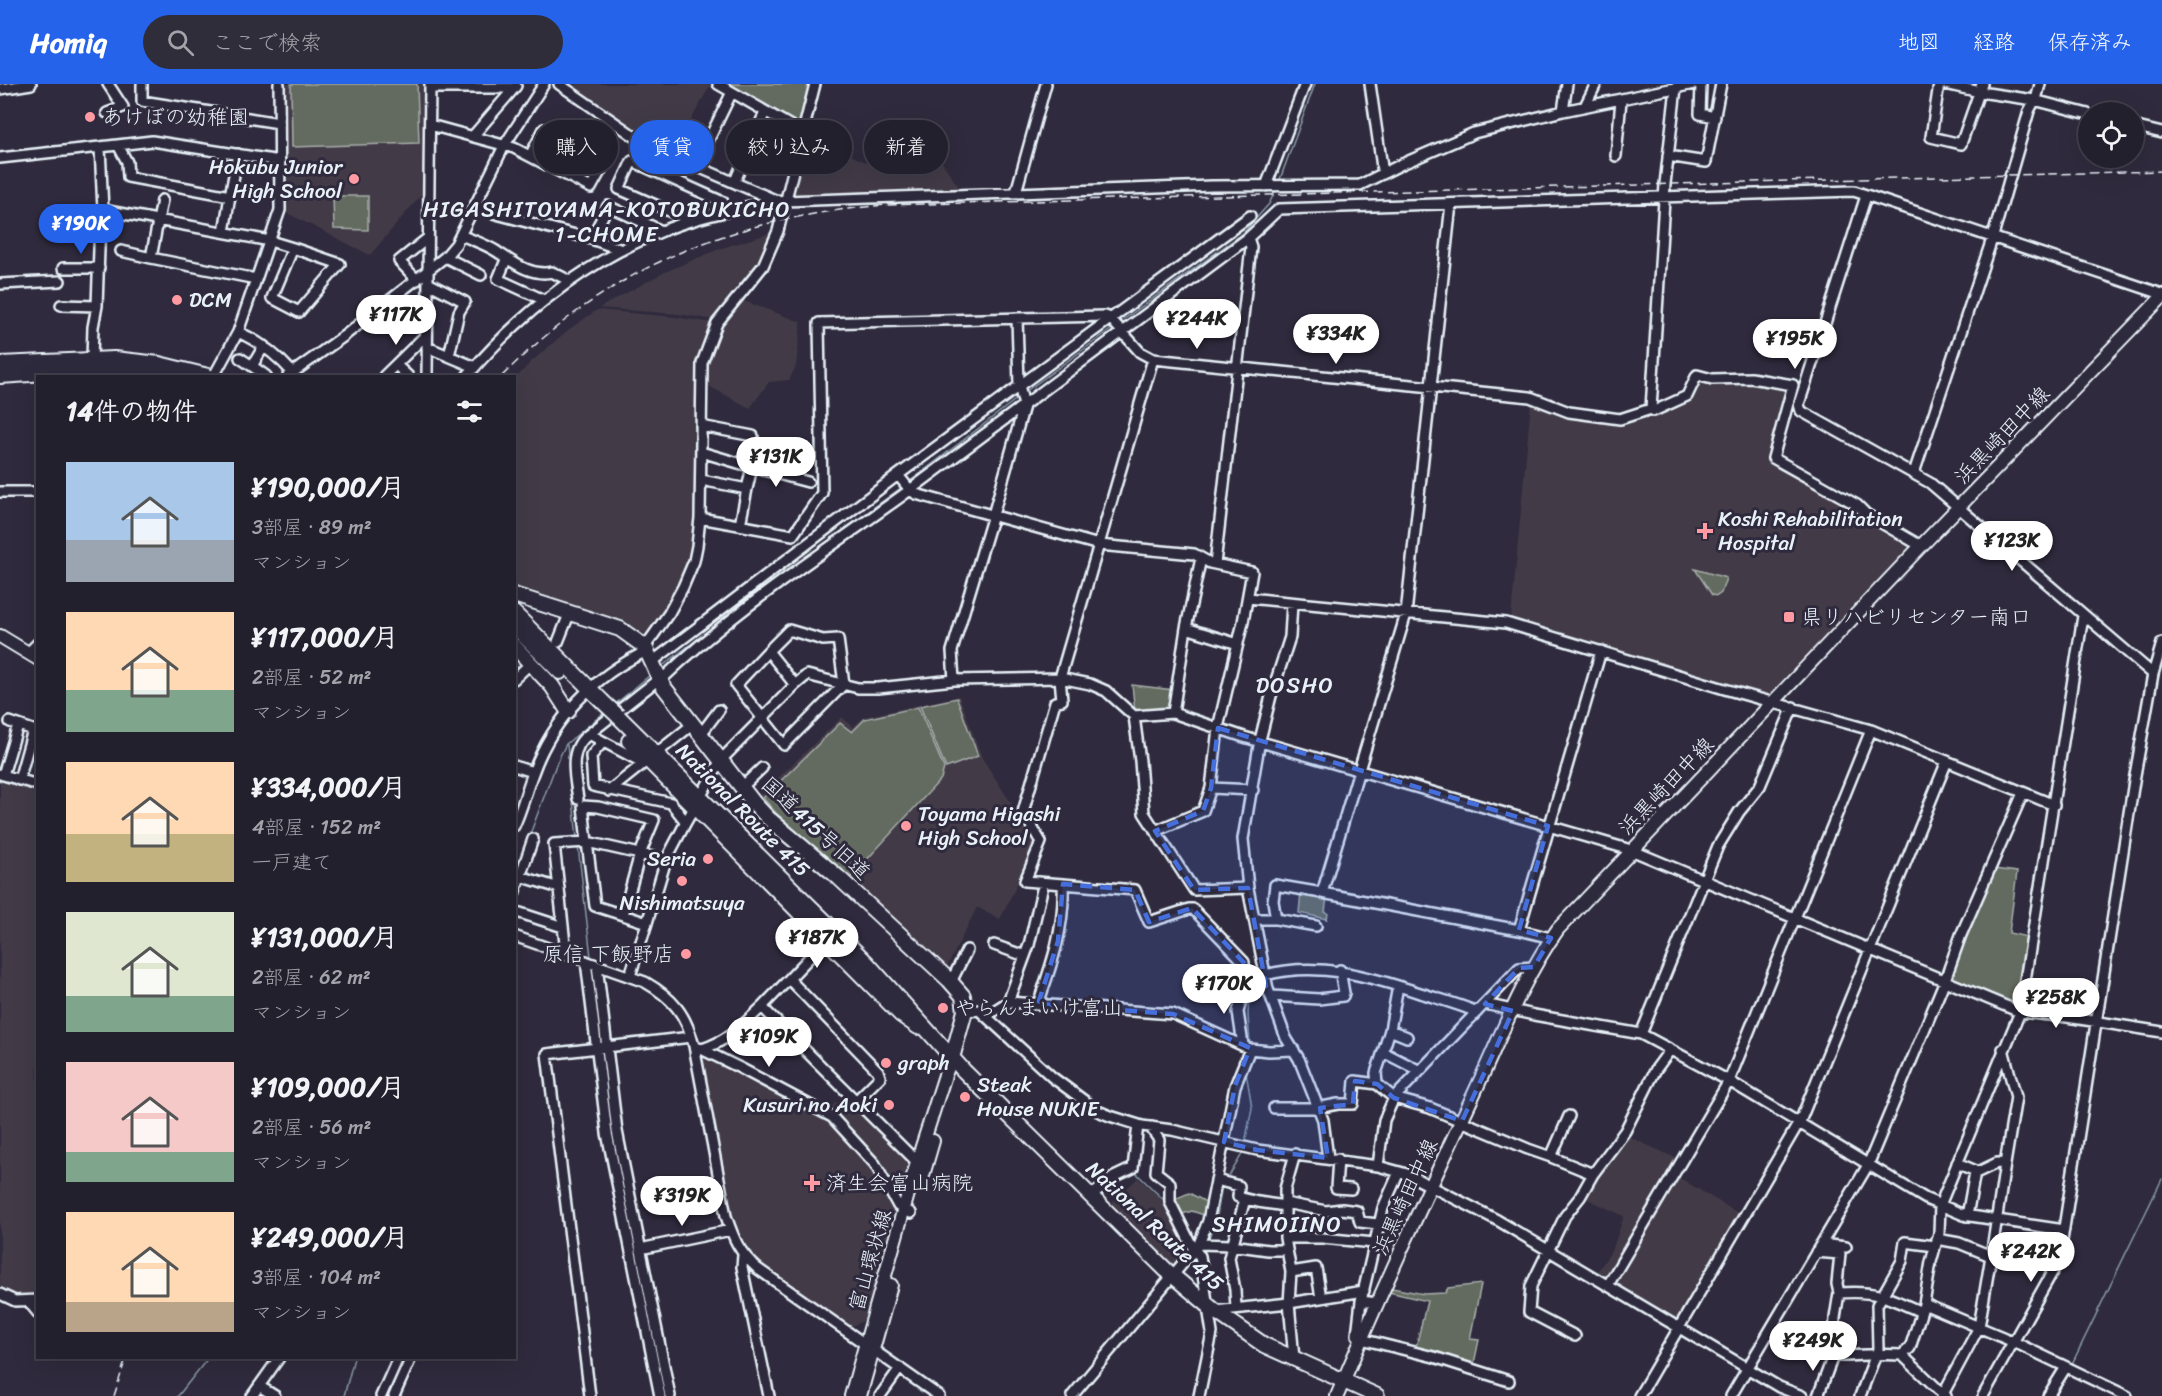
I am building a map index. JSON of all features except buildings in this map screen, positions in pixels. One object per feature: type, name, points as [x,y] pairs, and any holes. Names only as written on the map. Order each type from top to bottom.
[{"type":"highway","points":[[0,364],[92,359],[143,362],[203,375]]},
{"type":"highway","points":[[0,376],[105,369],[158,375]]},
{"type":"highway","points":[[516,596],[620,629],[648,653]]},
{"type":"highway","name":"National Route 415","points":[[516,615],[614,719],[647,758],[698,801],[867,963],[952,1058],[1173,1276],[1264,1345],[1377,1396]]},
{"type":"highway","name":"National Route 415","points":[[516,628],[587,691]]},
{"type":"highway","points":[[516,648],[552,686],[568,711]]},
{"type":"highway","name":"国道415号旧道","points":[[648,653],[660,681],[768,818],[838,877],[951,982],[963,996],[965,1011]]},
{"type":"highway","name":"National Route 415","points":[[698,801],[826,940],[901,1015],[937,1040]]},
{"type":"highway","points":[[952,1058],[965,1011]]},
{"type":"main road","name":"浜黒崎田中線","points":[[1336,1396],[1513,1011],[1551,938],[1631,850],[2162,296]]},
{"type":"main road","points":[[0,636],[33,656]]},
{"type":"main road","name":"富山環状線","points":[[908,1212],[917,1162],[952,1058]]},
{"type":"main road","name":"富山環状線","points":[[851,1396],[869,1346],[950,1080],[952,1058]]},
{"type":"main road","name":"富山環状線","points":[[860,1396],[869,1346]]},
{"type":"street","points":[[0,89],[31,84]]},
{"type":"street","points":[[108,84],[123,108]]},
{"type":"street","points":[[142,84],[142,101]]},
{"type":"street","points":[[215,375],[238,332],[280,210],[278,84]]},
{"type":"street","points":[[238,332],[279,357],[291,375],[417,280],[445,257],[456,244],[504,146],[544,84]]},
{"type":"street","points":[[559,84],[630,133]]},
{"type":"street","points":[[718,84],[779,120]]},
{"type":"street","points":[[806,120],[815,84]]},
{"type":"street","points":[[1016,192],[1046,84]]},
{"type":"street","points":[[1266,186],[1305,84]]},
{"type":"street","points":[[1370,84],[1383,174]]},
{"type":"street","points":[[1563,111],[1567,84]]},
{"type":"street","points":[[1585,106],[1596,84]]},
{"type":"street","points":[[468,375],[506,332],[544,300],[570,282],[622,250],[662,231],[726,212],[780,200],[1016,192],[1360,185],[1474,133],[1585,106],[1621,100],[1642,89],[1676,88],[1694,84]]},
{"type":"street","points":[[1701,84],[1700,114],[1715,117]]},
{"type":"street","points":[[1668,156],[1706,162],[1721,84]]},
{"type":"street","points":[[1939,84],[1931,136],[1961,144],[1981,88]]},
{"type":"street","points":[[1945,84],[1981,88],[2078,111]]},
{"type":"street","points":[[1914,473],[1993,236],[2029,111],[2040,84]]},
{"type":"street","points":[[428,375],[430,86],[516,86]]},
{"type":"street","points":[[473,136],[516,86]]},
{"type":"street","points":[[1651,409],[1664,196],[1676,88]]},
{"type":"street","points":[[714,129],[732,92]]},
{"type":"street","points":[[1616,156],[1621,100]]},
{"type":"street","points":[[107,113],[142,101],[279,123]]},
{"type":"street","points":[[735,181],[765,112]]},
{"type":"street","points":[[430,125],[514,148],[591,188]]},
{"type":"street","points":[[2144,128],[2161,130]]},
{"type":"street","points":[[530,156],[544,129],[606,162],[584,198]]},
{"type":"street","points":[[0,158],[152,141],[280,160]]},
{"type":"street","points":[[118,145],[128,162],[128,177],[230,196]]},
{"type":"street","points":[[92,359],[93,327],[98,306],[102,210],[100,147]]},
{"type":"street","points":[[224,232],[238,154]]},
{"type":"street","points":[[692,221],[620,189],[632,161],[723,202],[726,212]]},
{"type":"street","points":[[714,173],[780,200]]},
{"type":"street","points":[[648,653],[694,561],[700,518],[702,363],[717,323],[764,266],[778,231],[780,200],[789,174]]},
{"type":"street","points":[[578,800],[573,760],[578,744],[589,734],[655,682],[660,681],[720,629],[784,579],[1024,406],[1248,238],[1279,209],[1854,191],[1993,236],[2162,296]]},
{"type":"street","points":[[1866,195],[1799,404],[1801,411],[1930,483],[2083,616],[2158,673]]},
{"type":"street","points":[[151,258],[162,200]]},
{"type":"street","points":[[1322,893],[1406,614],[1451,204]]},
{"type":"street","points":[[591,240],[608,206],[662,231]]},
{"type":"street","points":[[474,208],[622,250]]},
{"type":"street","points":[[102,210],[270,241],[293,248],[340,264],[299,312],[272,298],[293,248]]},
{"type":"street","points":[[516,820],[544,747],[568,711],[610,672],[648,653],[808,542],[1250,216]]},
{"type":"street","points":[[66,231],[100,232]]},
{"type":"street","points":[[461,235],[495,250],[506,260],[540,274],[552,272],[570,282]]},
{"type":"street","points":[[417,280],[399,261],[428,238]]},
{"type":"street","points":[[1215,564],[1251,247],[1248,238]]},
{"type":"street","points":[[121,251],[256,279]]},
{"type":"street","points":[[445,257],[481,275]]},
{"type":"street","points":[[506,260],[498,279],[544,300]]},
{"type":"street","points":[[63,268],[99,268]]},
{"type":"street","points":[[0,284],[60,281]]},
{"type":"street","points":[[428,283],[465,302],[459,312],[449,356]]},
{"type":"street","points":[[61,305],[98,306]]},
{"type":"street","points":[[793,536],[822,493],[819,323],[1105,316],[1110,318],[1140,352],[1153,359],[1530,397],[1569,412],[1620,419],[1651,409],[1654,411],[1687,396],[1697,375],[1712,379],[1751,378],[1793,386],[1773,458],[1857,505],[1866,514],[1922,546]]},
{"type":"street","points":[[954,680],[952,651],[1024,406],[1019,385],[1017,318]]},
{"type":"street","points":[[385,375],[427,334]]},
{"type":"street","points":[[252,366],[264,346]]},
{"type":"street","points":[[427,347],[475,367]]},
{"type":"street","points":[[240,358],[265,375]]},
{"type":"street","points":[[1072,1396],[1197,1247],[1208,1221],[1235,1086],[1246,1047],[1238,1012],[1244,990],[1244,962],[1193,909],[1149,922],[1135,890],[1024,881],[1041,842],[1023,813],[1055,702],[1062,700],[1060,678],[1153,359]]},
{"type":"street","points":[[396,364],[407,375]]},
{"type":"street","points":[[701,426],[753,436]]},
{"type":"street","points":[[740,525],[757,446]]},
{"type":"street","points":[[701,452],[808,482]]},
{"type":"street","points":[[898,474],[916,494],[1099,545],[1194,554],[1215,564],[1252,572],[1218,728],[1211,788],[1203,811],[1155,831]]},
{"type":"street","points":[[701,480],[747,489]]},
{"type":"street","points":[[0,492],[36,492]]},
{"type":"street","points":[[700,518],[793,536],[808,542]]},
{"type":"street","points":[[1173,713],[1186,628],[1201,558]]},
{"type":"street","points":[[1248,598],[1506,623],[1728,690],[1871,730],[2054,805]]},
{"type":"street","points":[[1292,603],[1290,637],[1260,740],[1243,838],[1248,888],[1270,993],[1286,1038],[1299,1059],[1323,1120],[1333,1158],[1336,1188],[1351,1189]]},
{"type":"street","points":[[558,642],[570,612]]},
{"type":"street","points":[[1902,1355],[1910,1348],[1923,1308],[1936,1242],[1940,1233],[1940,1205],[2020,1012],[2083,616]]},
{"type":"street","points":[[1186,628],[1238,644]]},
{"type":"street","points":[[789,630],[823,640],[838,639],[844,684],[784,745],[736,685],[789,630]]},
{"type":"street","points":[[1983,1396],[2059,1260],[2096,1022],[2162,643]]},
{"type":"street","points":[[768,651],[795,685]]},
{"type":"street","points":[[1519,930],[1601,651]]},
{"type":"street","points":[[516,677],[531,663]]},
{"type":"street","points":[[630,976],[666,860],[722,760],[807,675],[858,688],[954,680],[1060,678],[1090,684],[1106,691],[1134,716],[1141,771],[1142,806],[1147,819],[1194,890],[1248,888]]},
{"type":"street","points":[[1641,1034],[1718,846],[1739,812],[1760,786],[1793,707]]},
{"type":"street","points":[[609,791],[647,758],[697,729],[719,710]]},
{"type":"street","points":[[1134,716],[1173,713],[1631,850],[2020,1012],[2162,1032]]},
{"type":"street","points":[[19,780],[33,730],[14,724],[2,774],[19,780],[36,782]]},
{"type":"street","points":[[1608,1285],[1729,1081],[1871,730]]},
{"type":"street","points":[[589,734],[602,743],[647,758]]},
{"type":"street","points":[[602,743],[591,756],[592,786],[671,804],[686,822]]},
{"type":"street","points":[[1639,1396],[1799,1123],[1947,761]]},
{"type":"street","points":[[516,767],[533,772]]},
{"type":"street","points":[[742,786],[762,768]]},
{"type":"street","points":[[1211,788],[1253,790]]},
{"type":"street","points":[[1731,1396],[1868,1165],[1945,980],[1961,935],[2023,793]]},
{"type":"street","points":[[623,915],[640,854],[654,820],[598,807],[583,806],[581,841],[595,906],[647,923]]},
{"type":"street","points":[[516,888],[533,838]]},
{"type":"street","points":[[566,953],[554,844],[581,841],[666,860]]},
{"type":"street","points":[[520,876],[559,888]]},
{"type":"street","points":[[1038,1004],[1058,941],[1064,909],[1063,884]]},
{"type":"street","points":[[1276,919],[1273,901],[1275,885],[1519,930],[1551,938]]},
{"type":"street","points":[[1008,1002],[1025,956],[1042,890]]},
{"type":"street","points":[[516,912],[563,927]]},
{"type":"street","points":[[1254,919],[1276,919],[1316,926]]},
{"type":"street","points":[[516,937],[630,976],[658,990],[672,1002],[687,1022],[696,1044],[726,1216],[743,1255],[758,1269],[939,1396]]},
{"type":"street","points":[[590,1396],[548,1054],[602,1048],[719,1044],[737,1031],[762,1007],[826,940]]},
{"type":"street","points":[[994,945],[1025,956]]},
{"type":"street","points":[[951,982],[967,951]]},
{"type":"street","points":[[586,961],[640,1249],[660,1396]]},
{"type":"street","points":[[597,965],[607,1134],[655,1349],[670,1396]]},
{"type":"street","points":[[1378,1166],[1384,1120],[1394,1098],[1519,968],[1534,968]]},
{"type":"street","points":[[1265,975],[1296,969],[1340,970],[1477,1012]]},
{"type":"street","points":[[1244,990],[1319,999],[1343,996],[1340,970]]},
{"type":"street","points":[[789,979],[878,1071],[880,1077],[856,1101]]},
{"type":"street","points":[[1377,1084],[1376,1073],[1390,1030],[1398,986]]},
{"type":"street","points":[[986,1016],[1008,1002],[1173,1014],[1246,1047],[1269,1052],[1294,1050]]},
{"type":"street","points":[[1485,1004],[1641,1034],[1729,1081],[1926,1199],[1967,1216],[2064,1230]]},
{"type":"street","points":[[762,1007],[917,1162]]},
{"type":"street","points":[[965,1011],[979,1010],[1052,1077],[1098,1111],[1138,1125],[1172,1130],[1257,1150],[1333,1158],[1378,1166],[1432,1185],[1549,1250],[1747,1369],[1779,1387],[1802,1396]]},
{"type":"street","points":[[1390,1030],[1407,1037]]},
{"type":"street","points":[[696,1044],[832,1117],[875,1164],[898,1206],[908,1212]]},
{"type":"street","points":[[1769,1332],[1830,1352],[1833,1356],[1875,1356],[1882,1353],[1902,1355],[1944,1395],[1978,1327],[1991,1256],[2016,1097],[2003,1049]]},
{"type":"street","points":[[1575,1336],[1529,1312],[1531,1286],[1565,1216],[1625,1131],[1656,1069],[1670,1050]]},
{"type":"street","points":[[1383,1052],[1420,1071]]},
{"type":"street","points":[[1274,1108],[1317,1108],[1353,1104],[1355,1081],[1377,1084],[1394,1098],[1430,1107],[1593,1174]]},
{"type":"street","points":[[1551,1157],[1569,1116]]},
{"type":"street","points":[[1091,1196],[1114,1177],[1133,1168],[1138,1125]]},
{"type":"street","points":[[1152,1127],[1158,1140],[1156,1172],[1170,1183],[1170,1203],[1197,1247],[1211,1307],[1212,1333],[1199,1396]]},
{"type":"street","points":[[1294,1154],[1285,1204],[1286,1250],[1291,1272],[1289,1303],[1294,1359]]},
{"type":"street","points":[[1957,1163],[1975,1172],[1985,1170],[1997,1163],[2006,1164]]},
{"type":"street","points":[[1399,1172],[1378,1224],[1357,1335],[1361,1339],[1509,1381]]},
{"type":"street","points":[[1967,1216],[1975,1172]]},
{"type":"street","points":[[1216,1180],[1239,1186],[1238,1197],[1245,1199],[1326,1211],[1342,1209],[1357,1211],[1360,1222],[1378,1224]]},
{"type":"street","points":[[1236,1308],[1235,1290],[1229,1266],[1232,1245],[1245,1199]]},
{"type":"street","points":[[640,1249],[731,1230]]},
{"type":"street","points":[[1285,1238],[1322,1238],[1374,1243]]},
{"type":"street","points":[[1860,1396],[1878,1349],[1877,1305],[1902,1261],[1905,1242],[1959,1243],[1991,1256]]},
{"type":"street","points":[[1197,1247],[1232,1245],[1286,1250]]},
{"type":"street","points":[[1819,1248],[1846,1247]]},
{"type":"street","points":[[1818,1396],[1833,1356],[1840,1254],[1819,1248]]},
{"type":"street","points":[[743,1255],[742,1267],[769,1396]]},
{"type":"street","points":[[1291,1272],[1316,1268],[1321,1298]]},
{"type":"street","points":[[1211,1307],[1236,1308],[1289,1303],[1364,1291]]},
{"type":"street","points":[[1839,1293],[1864,1291],[1883,1295],[1978,1327],[2127,1396]]},
{"type":"street","points":[[0,1294],[15,1301],[33,1300]]},
{"type":"street","points":[[1362,1301],[1377,1303]]},
{"type":"street","points":[[252,1396],[278,1359]]},
{"type":"street","points":[[381,1396],[398,1359]]},
{"type":"street","points":[[394,1396],[411,1359]]},
{"type":"street","points":[[2049,1396],[2066,1366]]},
{"type":"street","points":[[880,1396],[900,1368]]},
{"type":"street","points":[[259,1386],[274,1396]]},
{"type":"highlighted area","points":[[1218,728],[1548,826],[1519,930],[1551,938],[1534,967],[1519,968],[1485,1004],[1513,1011],[1462,1121],[1394,1098],[1377,1084],[1355,1081],[1353,1104],[1320,1108],[1328,1158],[1257,1150],[1224,1142],[1235,1086],[1250,1048],[1173,1014],[1038,1004],[1058,941],[1063,884],[1135,890],[1149,922],[1192,908],[1266,986],[1248,888],[1194,890],[1155,831],[1203,811],[1211,788]]},
{"type":"shaded area","name":"Hokubu Junior High School","points":[[285,84],[424,84],[422,194],[370,255],[285,212]]},
{"type":"shaded area","points":[[291,84],[417,84],[419,143],[292,147]]},
{"type":"shaded area","points":[[577,84],[711,84],[691,120],[630,120],[630,130],[574,90]]},
{"type":"shaded area","points":[[725,84],[810,84],[801,120],[788,120]]},
{"type":"shaded area","points":[[852,156],[864,161],[864,174],[948,174],[948,171],[962,192],[794,199],[789,195],[795,174],[852,174]]},
{"type":"shaded area","points":[[333,196],[368,196],[368,230],[334,229]]},
{"type":"shaded area","points":[[774,232],[762,263],[715,320],[679,314],[599,308],[665,272],[719,249]]},
{"type":"shaded area","points":[[741,300],[801,322],[796,366],[789,380],[769,382],[750,408],[705,384],[709,357],[730,314]]},
{"type":"shaded area","points":[[597,310],[713,323],[698,364],[695,516],[691,559],[666,611],[644,641],[516,590],[516,378],[568,330]]},
{"type":"shaded area","name":"Koshi Rehabilitation Hospital","points":[[1699,380],[1751,382],[1787,389],[1768,460],[1915,545],[1772,696],[1511,618],[1531,402],[1568,417],[1621,425],[1643,415],[1658,414],[1690,398]]},
{"type":"shaded area","points":[[1695,569],[1726,578],[1721,593],[1717,596],[1712,595]]},
{"type":"shaded area","points":[[1132,685],[1174,690],[1171,711],[1135,712]]},
{"type":"shaded area","name":"Toyama Higashi High School","points":[[959,696],[982,758],[1037,843],[1000,919],[977,907],[945,971],[771,813],[758,797],[842,717],[853,727],[864,717]]},
{"type":"shaded area","points":[[957,698],[978,756],[946,768],[920,706]]},
{"type":"shaded area","points":[[918,707],[944,768],[941,779],[850,878],[776,813],[763,798],[840,723],[852,732],[865,719]]},
{"type":"shaded area","points":[[0,777],[36,788],[36,1295],[19,1297],[0,1289]]},
{"type":"shaded area","points":[[1994,869],[2017,872],[2009,933],[2027,937],[2017,1005],[1951,979]]},
{"type":"shaded area","points":[[1301,892],[1327,897],[1325,912],[1328,913],[1327,919],[1299,913]]},
{"type":"shaded area","name":"済生会富山病院","points":[[705,1052],[828,1111],[834,1104],[849,1096],[911,1161],[865,1320],[852,1326],[758,1269],[732,1234],[699,1055]]},
{"type":"shaded area","points":[[1625,1135],[1680,1160],[1678,1177],[1741,1215],[1678,1322],[1596,1274],[1613,1248],[1624,1216],[1583,1197],[1592,1180]]},
{"type":"shaded area","points":[[1138,1178],[1167,1203],[1191,1247],[1178,1264],[1168,1264],[1109,1205]]},
{"type":"shaded area","points":[[1189,1193],[1208,1203],[1204,1215],[1192,1211],[1179,1215],[1175,1203],[1177,1198]]},
{"type":"shaded area","points":[[1481,1284],[1470,1339],[1479,1340],[1473,1368],[1415,1351],[1427,1301],[1389,1292],[1392,1288],[1424,1294],[1445,1293],[1448,1288]]},
{"type":"waterway","points":[[1279,182],[1315,84]]},
{"type":"waterway","points":[[1119,323],[1243,233],[1269,204],[1276,189]]},
{"type":"waterway","points":[[1025,392],[1113,328]]},
{"type":"waterway","points":[[909,482],[1019,397]]},
{"type":"waterway","points":[[661,667],[765,587],[902,487]]},
{"type":"waterway","points":[[614,705],[650,675]]},
{"type":"waterway","points":[[529,837],[566,744],[606,711]]},
{"type":"waterway","points":[[567,745],[577,838]]},
{"type":"waterway","points":[[516,872],[528,841]]},
{"type":"waterway","points":[[578,846],[591,957]]},
{"type":"waterway","points":[[592,968],[601,1044]]},
{"type":"waterway","points":[[1249,995],[1250,1044]]},
{"type":"waterway","points":[[602,1052],[603,1062]]},
{"type":"waterway","points":[[1245,1143],[1252,1108],[1246,1072],[1249,1063]]},
{"type":"waterway","points":[[1227,1180],[1243,1151]]},
{"type":"waterway","points":[[1135,1172],[1166,1202]]},
{"type":"waterway","points":[[2071,1366],[2162,1179]]},
{"type":"waterway","points":[[1207,1242],[1216,1222],[1222,1186]]},
{"type":"waterway","points":[[178,1396],[207,1359]]},
{"type":"waterway","points":[[344,1396],[354,1359]]},
{"type":"waterway","points":[[388,1396],[405,1359]]},
{"type":"waterway","points":[[2055,1396],[2066,1376]]},
{"type":"railway","points":[[503,375],[544,337],[587,304],[631,277],[677,254],[725,236],[776,222],[829,212],[886,205],[2162,171]]},
{"type":"railway","points":[[114,1396],[126,1359]]},
{"type":"place","name":"あけぼの幼稚園","points":[[90,117]]},
{"type":"place","name":"Hokubu Junior High School","points":[[354,179]]},
{"type":"place","name":"DCM","points":[[177,300]]},
{"type":"place","name":"Koshi Rehabilitation Hospital","points":[[1705,531]]},
{"type":"place","name":"県リハビリセンター南口","points":[[1789,617]]},
{"type":"place","name":"Toyama Higashi High School","points":[[906,826]]},
{"type":"place","name":"Seria","points":[[708,859]]},
{"type":"place","name":"Nishimatsuya","points":[[682,881]]},
{"type":"place","name":"原信 下飯野店","points":[[686,954]]},
{"type":"place","name":"やらんまいけ富山","points":[[943,1008]]},
{"type":"place","name":"graph","points":[[886,1063]]},
{"type":"place","name":"Steak House NUKIE","points":[[965,1097]]},
{"type":"place","name":"Kusuri no Aoki","points":[[889,1105]]},
{"type":"place","name":"済生会富山病院","points":[[812,1183]]},
{"type":"district","name":"HIGASHITOYAMA-KOTOBUKICHO 1-CHOME","points":[[607,222]]},
{"type":"district","name":"DOSHO","points":[[1295,685]]},
{"type":"district","name":"SHIMOIINO","points":[[1277,1224]]}]
